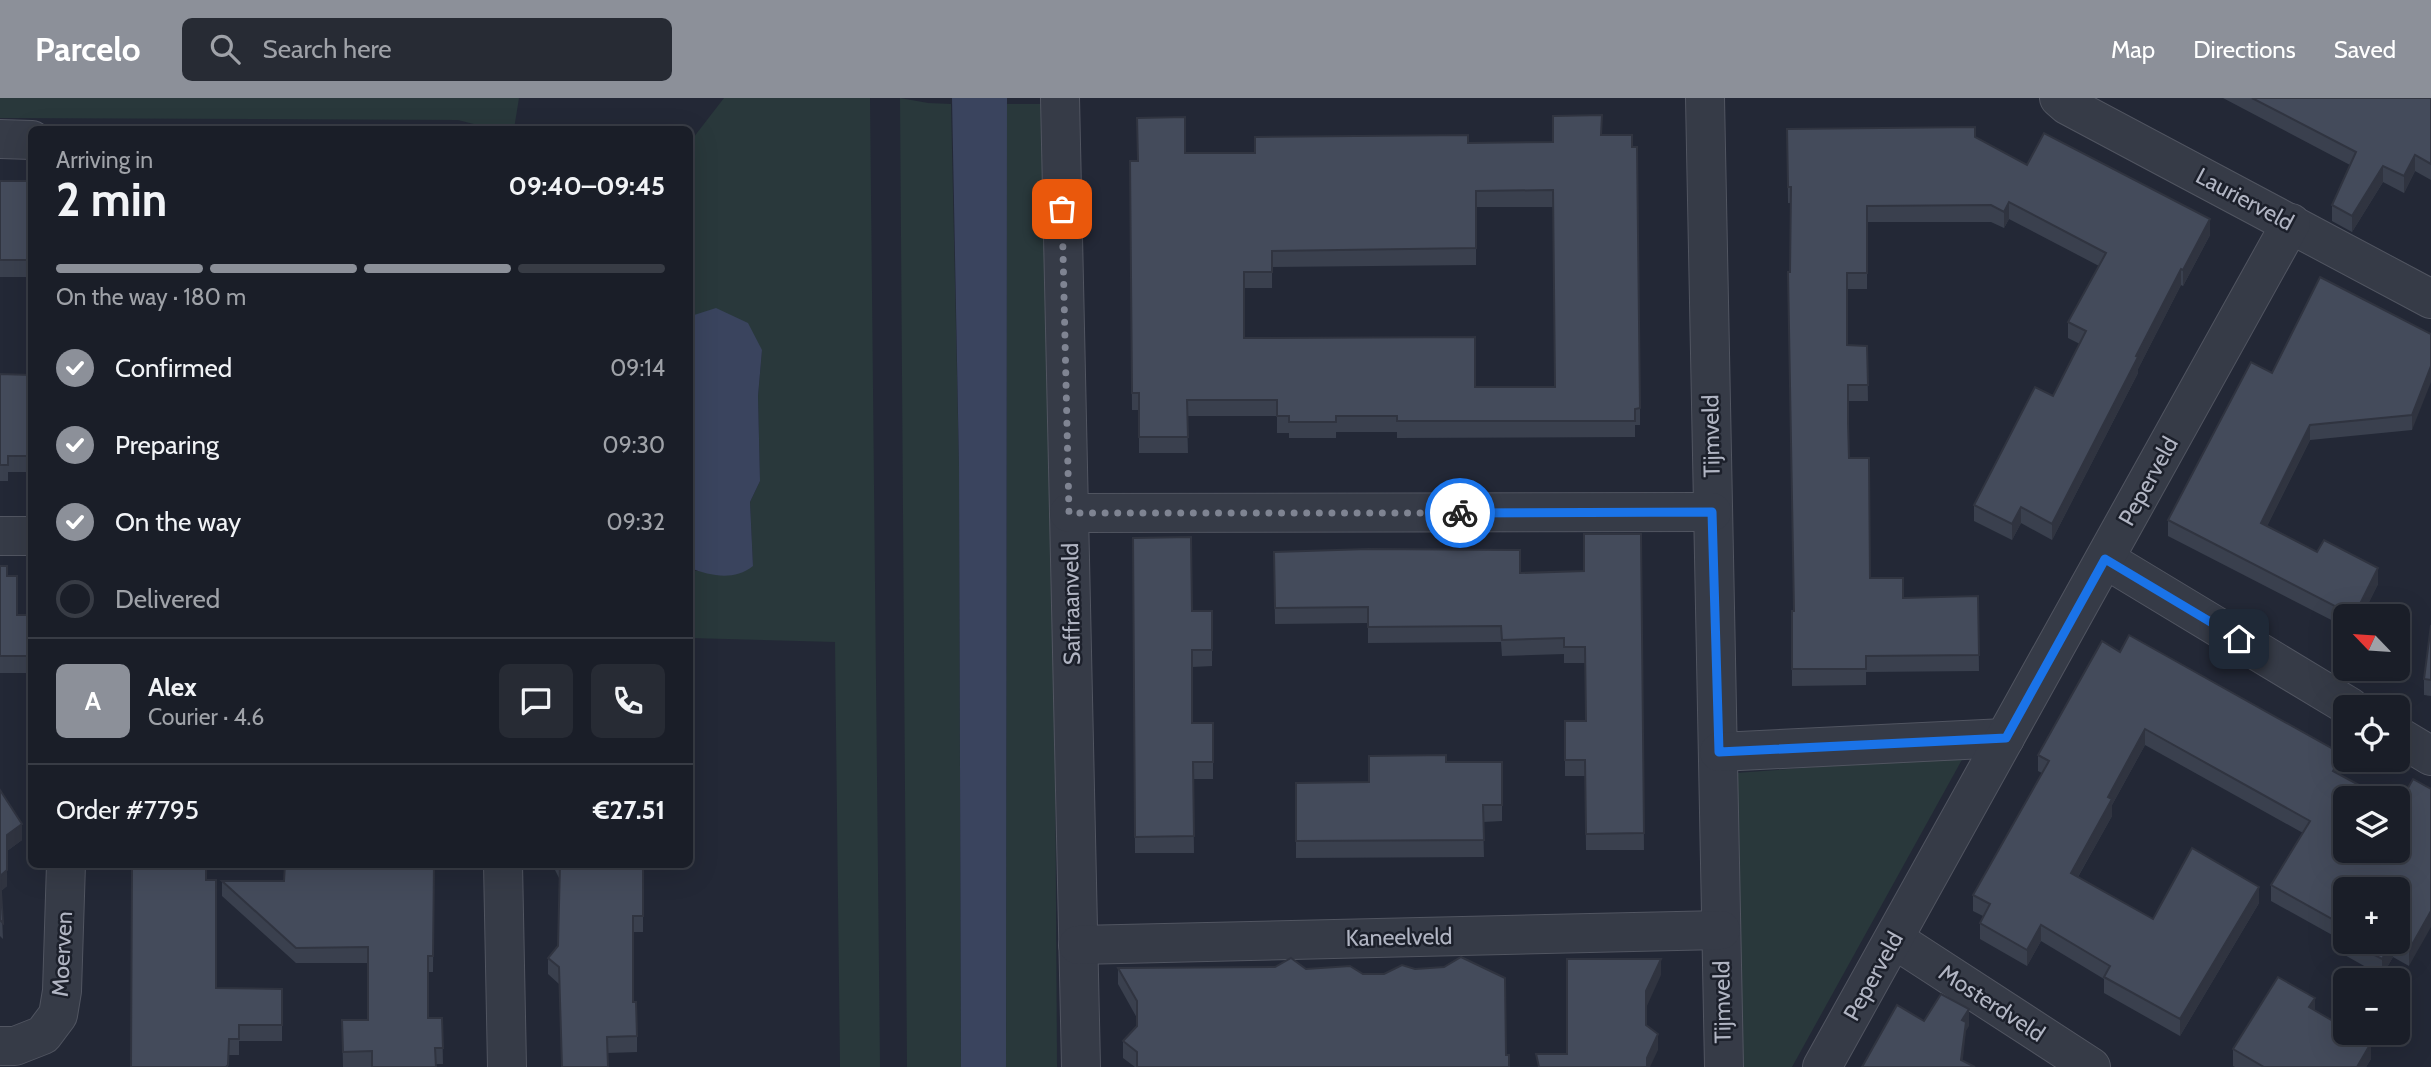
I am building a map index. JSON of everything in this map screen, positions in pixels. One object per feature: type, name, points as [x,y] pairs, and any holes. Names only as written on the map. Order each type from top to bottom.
[{"type":"street","name":"Saffraanveld","points":[[1060,98],[1081,1067]]},
{"type":"street","name":"Tijmveld","points":[[1705,98],[1724,1067]]},
{"type":"street","name":"Laurierveld","points":[[2059,98],[2067,105],[2431,299]]},
{"type":"street","points":[[0,139],[28,140]]},
{"type":"street","name":"Peperveld","points":[[1822,1067],[2291,223]]},
{"type":"street","points":[[1069,513],[1712,512]]},
{"type":"street","points":[[0,536],[28,536]]},
{"type":"street","points":[[2105,559],[2333,697]]},
{"type":"street","points":[[1719,752],[2006,738]]},
{"type":"street","points":[[2410,743],[2431,756]]},
{"type":"street","name":"Moerven","points":[[0,1046],[15,1046],[43,1035],[58,1015],[62,991],[66,868]]},
{"type":"street","points":[[503,868],[507,1067]]},
{"type":"street","name":"Kaneelveld","points":[[1078,945],[1721,930]]},
{"type":"street","name":"Mosterdveld","points":[[1894,939],[2091,1067]]},
{"type":"shaded area","points":[[0,98],[519,98],[514,126],[481,126],[458,120],[0,118]]},
{"type":"shaded area","points":[[724,98],[870,98],[880,1067],[840,1067],[835,642],[693,638],[693,570],[753,566],[750,502],[760,481],[758,396],[762,350],[693,317],[693,138]]},
{"type":"shaded area","points":[[900,98],[951,104],[959,466],[961,1067],[907,1067]]},
{"type":"shaded area","points":[[1007,104],[1051,104],[1057,1067],[1006,1067]]},
{"type":"shaded area","points":[[1964,756],[1792,1067],[1723,1067],[1722,774]]},
{"type":"water","points":[[952,98],[1007,98],[1006,1067],[961,1067],[959,466]]},
{"type":"water","points":[[716,308],[748,323],[762,350],[758,396],[760,481],[750,502],[753,566],[738,574],[722,576],[693,569],[693,315]]},
{"type":"building","points":[[2252,98],[2431,98],[2431,164],[2415,155],[2404,176],[2383,166],[2352,216],[2332,205],[2356,152]]},
{"type":"building","points":[[1602,115],[1601,135],[1632,135],[1632,147],[1637,147],[1640,408],[1635,409],[1635,421],[1397,421],[1397,416],[1336,416],[1336,422],[1289,422],[1289,416],[1277,416],[1277,400],[1187,400],[1188,437],[1139,437],[1139,393],[1132,393],[1130,161],[1138,161],[1137,118],[1185,117],[1185,153],[1255,153],[1255,137],[1468,135],[1468,143],[1553,142],[1553,116]],"holes":[[[1553,190],[1555,387],[1475,387],[1475,337],[1244,338],[1244,272],[1272,272],[1272,251],[1476,248],[1476,191]]]},
{"type":"building","points":[[1975,127],[1975,137],[2027,165],[2044,133],[2210,219],[2183,270],[2181,269],[2052,524],[2021,507],[2012,524],[1974,505],[2035,387],[2053,396],[2086,331],[2068,322],[2106,253],[2009,202],[2004,212],[1991,205],[1867,206],[1867,273],[1847,273],[1847,345],[1867,346],[1868,385],[1848,385],[1848,422],[1849,458],[1869,458],[1870,578],[1903,578],[1903,598],[1978,596],[1979,655],[1866,656],[1866,669],[1792,669],[1794,611],[1788,272],[1791,187],[1788,187],[1787,129]]},
{"type":"building","points":[[0,181],[28,181],[28,260],[0,260]]},
{"type":"building","points":[[2320,277],[2431,334],[2431,366],[2412,415],[2310,425],[2261,523],[2317,552],[2324,540],[2378,568],[2360,604],[2333,605],[2168,520],[2251,362],[2272,373]]},
{"type":"building","points":[[0,374],[28,375],[28,456],[8,456],[8,465],[0,465]]},
{"type":"building","points":[[1584,534],[1641,534],[1644,833],[1586,834],[1585,760],[1565,760],[1565,721],[1586,721],[1585,647],[1564,647],[1564,638],[1502,640],[1501,626],[1368,627],[1368,607],[1275,608],[1274,552],[1368,549],[1520,550],[1520,573],[1584,571]]},
{"type":"building","points":[[1191,537],[1192,611],[1212,611],[1212,650],[1192,650],[1192,723],[1213,723],[1213,762],[1193,762],[1194,836],[1135,837],[1133,538]]},
{"type":"building","points":[[0,566],[7,566],[7,576],[17,576],[17,615],[28,615],[28,656],[0,656]]},
{"type":"building","points":[[2431,625],[2431,680],[2424,679]]},
{"type":"building","points":[[2129,635],[2333,749],[2333,772],[2361,786],[2333,786],[2333,863],[2410,863],[2409,786],[2413,779],[2431,789],[2431,911],[2410,948],[2410,877],[2333,877],[2333,920],[2271,885],[2310,821],[2145,729],[2108,797],[2112,799],[2071,873],[2153,919],[2192,848],[2259,887],[2180,1019],[2104,977],[2110,966],[2041,925],[2027,950],[1980,923],[1990,904],[1973,895],[2049,761],[2038,755],[2102,641],[2120,652]]},
{"type":"building","points":[[693,727],[694,727],[693,798]]},
{"type":"building","points":[[1446,755],[1446,762],[1502,762],[1502,805],[1483,805],[1484,840],[1296,841],[1296,783],[1369,782],[1369,756]]},
{"type":"building","points":[[0,790],[22,824],[7,835],[7,870],[0,876]]},
{"type":"building","points":[[132,868],[206,868],[206,880],[216,880],[216,988],[282,989],[282,1025],[239,1025],[239,1039],[229,1039],[226,1067],[131,1067]]},
{"type":"building","points":[[285,868],[434,868],[433,956],[428,956],[428,1018],[442,1018],[443,1048],[435,1048],[436,1067],[372,1067],[372,1051],[343,1052],[342,1020],[368,1020],[368,947],[296,948],[222,881],[284,881]]},
{"type":"building","points":[[560,868],[643,868],[643,916],[633,916],[633,1002],[636,1002],[637,1036],[607,1037],[608,1067],[562,1067],[559,967],[548,958],[558,946]]},
{"type":"building","points":[[0,877],[3,923],[0,920]]},
{"type":"building","points":[[2373,954],[2385,954],[2382,959]]},
{"type":"building","points":[[1461,957],[1505,978],[1506,1055],[1509,1055],[1509,1067],[1137,1067],[1137,1052],[1123,1041],[1137,1026],[1137,1001],[1118,968],[1275,967],[1291,958],[1306,969],[1350,966],[1363,974],[1384,974],[1402,965],[1415,969],[1444,967]]},
{"type":"building","points":[[1567,959],[1661,959],[1646,991],[1646,1025],[1658,1034],[1647,1058],[1647,1067],[1539,1067],[1536,1054],[1567,1054]]},
{"type":"building","points":[[2278,977],[2315,998],[2309,1007],[2333,1021],[2333,1045],[2370,1045],[2357,1067],[2264,1067],[2233,1049]]},
{"type":"building","points":[[1941,994],[1969,1009],[1962,1020],[1966,1022],[1961,1060],[1975,1067],[1862,1067],[1897,1005],[1924,1021]]},
{"type":"way so far","points":[[1062,209],[1069,513],[1460,513]]},
{"type":"route","points":[[1460,513],[1712,512],[1719,752],[2006,738],[2105,559],[2239,639]]}]
